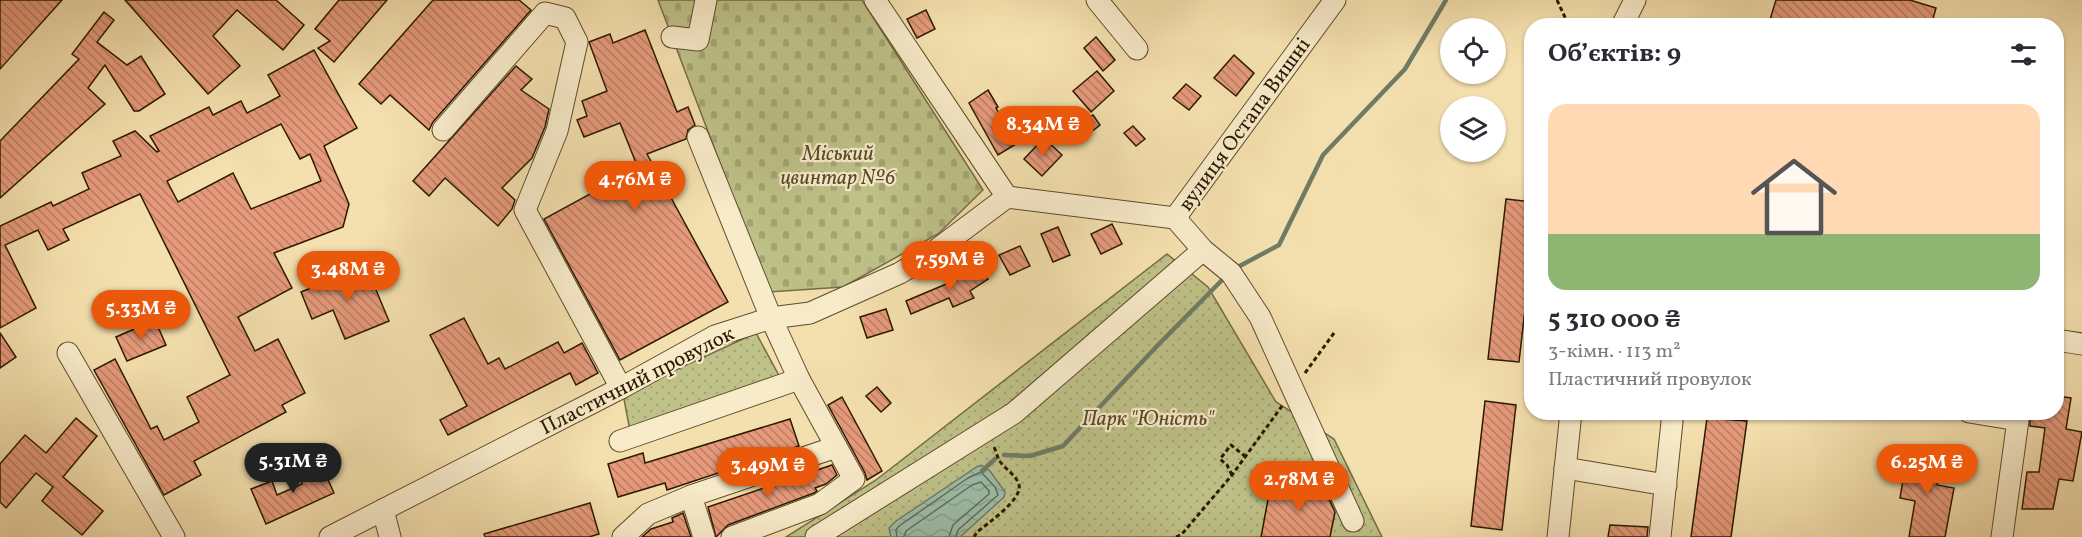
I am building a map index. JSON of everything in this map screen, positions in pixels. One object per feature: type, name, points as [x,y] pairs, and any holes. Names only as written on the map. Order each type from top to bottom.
[{"type":"street","points":[[672,37],[698,40],[706,0]]},
{"type":"street","points":[[875,0],[1007,197],[1175,218],[1203,250],[1234,276],[1260,317],[1353,521]]},
{"type":"street","points":[[1096,0],[1137,50]]},
{"type":"street","name":"вулиця Остапа Вишні","points":[[1175,218],[1335,0]]},
{"type":"street","points":[[1626,18],[1635,0]]},
{"type":"street","points":[[443,130],[545,13],[565,18],[577,42],[557,131],[525,210],[621,388]]},
{"type":"street","points":[[698,138],[771,318],[799,379],[854,479],[820,504],[732,537]]},
{"type":"street","name":"Пластичний провулок","points":[[330,537],[621,388],[715,336],[771,318],[810,313],[900,273],[931,254],[1007,197]]},
{"type":"street","points":[[816,537],[1014,413],[1203,250]]},
{"type":"street","points":[[2064,341],[2082,344]]},
{"type":"street","points":[[68,353],[174,537]]},
{"type":"street","points":[[620,441],[799,379]]},
{"type":"street","points":[[1558,537],[1570,420]]},
{"type":"street","points":[[1660,537],[1672,420]]},
{"type":"street","points":[[2002,537],[2018,420]]},
{"type":"street","points":[[623,537],[648,514],[691,496],[836,447]]},
{"type":"street","points":[[1565,468],[1666,485]]},
{"type":"street","points":[[691,496],[704,537]]},
{"type":"street","points":[[383,510],[390,537]]},
{"type":"path","points":[[1557,0],[1565,18]]},
{"type":"path","points":[[1176,537],[1182,534],[1246,457],[1334,333]]},
{"type":"path","points":[[974,537],[1014,502],[1019,493],[1019,485],[999,460],[995,448],[982,433]]},
{"type":"path","points":[[1232,475],[1227,465],[1220,459],[1231,445],[1246,457]]},
{"type":"green space","name":"Міський цвинтар №6","points":[[658,0],[862,0],[983,190],[938,234],[843,287],[769,292]]},
{"type":"green space","name":"Парк \"Юність\"","points":[[1167,254],[1208,287],[1276,402],[1334,439],[1382,537],[786,537],[876,480]]},
{"type":"green space","points":[[756,333],[782,381],[630,431],[623,394]]},
{"type":"water","points":[[978,466],[983,466],[990,471],[1005,492],[1004,497],[960,537],[891,537],[889,528],[896,521]]},
{"type":"building","points":[[0,0],[62,0],[0,69]]},
{"type":"building","points":[[125,0],[276,0],[304,25],[283,50],[237,10],[213,36],[240,66],[208,94]]},
{"type":"building","points":[[339,0],[387,0],[334,62],[318,48],[330,41],[315,29]]},
{"type":"building","points":[[433,0],[519,0],[531,10],[433,122],[429,130],[390,95],[381,104],[359,84]]},
{"type":"building","points":[[1776,0],[1910,0],[1936,8],[1933,18],[1770,18]]},
{"type":"building","points":[[926,10],[935,29],[917,38],[907,19]]},
{"type":"building","points":[[104,12],[114,20],[97,42],[127,65],[141,56],[165,94],[139,111],[134,111],[105,65],[88,88],[105,104],[0,198],[0,141],[79,59],[72,54]]},
{"type":"building","points":[[645,30],[677,112],[688,107],[695,125],[688,130],[686,139],[647,154],[728,302],[620,360],[544,219],[638,168],[620,123],[584,137],[577,120],[587,116],[582,101],[607,91],[589,42],[610,34],[613,43]]},
{"type":"building","points":[[1096,37],[1115,60],[1103,71],[1084,48]]},
{"type":"building","points":[[314,50],[357,128],[324,146],[349,204],[343,227],[274,253],[292,288],[238,317],[255,351],[278,339],[305,393],[282,405],[286,412],[194,461],[201,475],[164,495],[94,370],[115,359],[151,429],[157,426],[164,440],[199,422],[187,397],[230,375],[140,194],[63,229],[69,240],[48,250],[38,230],[5,245],[36,308],[0,328],[0,226],[51,202],[53,206],[89,189],[82,173],[121,156],[113,141],[135,131],[157,152],[159,151],[150,136],[209,107],[213,115],[241,101],[247,113],[280,96],[268,75]],"holes":[[[281,124],[300,159],[310,154],[321,181],[251,209],[233,173],[178,202],[167,181]]]},
{"type":"building","points":[[1234,55],[1254,73],[1236,96],[1214,78]]},
{"type":"building","points":[[516,66],[532,79],[521,90],[549,109],[545,127],[532,158],[502,188],[515,200],[512,209],[498,226],[445,178],[429,196],[413,181]]},
{"type":"building","points":[[1097,71],[1114,91],[1091,112],[1073,91]]},
{"type":"building","points":[[1186,84],[1201,96],[1189,110],[1173,98]]},
{"type":"building","points":[[988,90],[1016,144],[998,155],[969,103]]},
{"type":"building","points":[[1093,115],[1100,125],[1082,139],[1075,129]]},
{"type":"building","points":[[1133,126],[1145,139],[1136,146],[1124,133]]},
{"type":"building","points":[[1044,138],[1062,155],[1042,176],[1024,159]]},
{"type":"building","points":[[1506,199],[1524,201],[1524,318],[1519,362],[1488,359]]},
{"type":"building","points":[[1112,224],[1122,244],[1101,254],[1091,234]]},
{"type":"building","points":[[1058,227],[1070,255],[1053,262],[1041,234]]},
{"type":"building","points":[[1020,246],[1030,266],[1010,275],[999,255]]},
{"type":"building","points":[[366,266],[389,321],[345,339],[333,310],[312,319],[301,292]]},
{"type":"building","points":[[978,266],[988,279],[970,291],[974,298],[953,307],[949,298],[911,314],[906,301],[970,274],[969,272]]},
{"type":"building","points":[[886,309],[893,330],[867,338],[860,317]]},
{"type":"building","points":[[464,318],[488,364],[499,358],[505,369],[558,342],[564,353],[582,343],[598,373],[576,385],[570,373],[448,435],[440,420],[467,406],[430,335]]},
{"type":"building","points":[[155,320],[166,345],[127,361],[116,337]]},
{"type":"building","points":[[0,333],[16,357],[0,368]]},
{"type":"building","points":[[877,387],[891,403],[881,412],[866,396]]},
{"type":"building","points":[[842,397],[882,471],[867,480],[828,405]]},
{"type":"building","points":[[2064,397],[2071,398],[2066,429],[2082,432],[2073,481],[2059,479],[2053,509],[2022,509],[2027,472],[2039,472],[2045,428],[2030,426],[2030,420],[2064,420]]},
{"type":"building","points":[[1485,401],[1516,405],[1502,530],[1471,526]]},
{"type":"building","points":[[76,418],[97,436],[63,477],[103,511],[82,535],[42,501],[53,487],[36,473],[6,508],[0,502],[0,464],[25,435],[46,453]]},
{"type":"building","points":[[790,419],[799,446],[667,490],[665,483],[618,497],[608,464],[643,453],[645,463]]},
{"type":"building","points":[[1707,420],[1747,421],[1731,537],[1691,537]]},
{"type":"building","points":[[1908,450],[1943,456],[1937,485],[1954,488],[1945,537],[1909,537],[1915,501],[1900,498]]},
{"type":"building","points":[[320,462],[334,493],[266,524],[251,489],[272,481],[277,495],[302,484],[297,472]]},
{"type":"building","points":[[832,465],[837,475],[826,484],[815,488],[817,491],[814,493],[728,525],[716,537],[708,507]]},
{"type":"building","points":[[1295,476],[1321,481],[1323,486],[1321,496],[1328,497],[1335,512],[1330,537],[1261,537],[1270,489],[1291,493]]},
{"type":"building","points":[[590,503],[599,534],[589,537],[485,537],[484,534]]},
{"type":"building","points":[[683,513],[691,537],[642,537],[651,529],[673,522],[672,518]]},
{"type":"building","points":[[1610,525],[1648,527],[1647,537],[1608,537]]},
{"type":"waterway","points":[[1236,268],[1279,245],[1323,155],[1405,69],[1446,0]]},
{"type":"waterway","points":[[1004,455],[1030,456],[1063,446],[1226,276]]},
{"type":"waterway","points":[[982,471],[995,459]]}]
